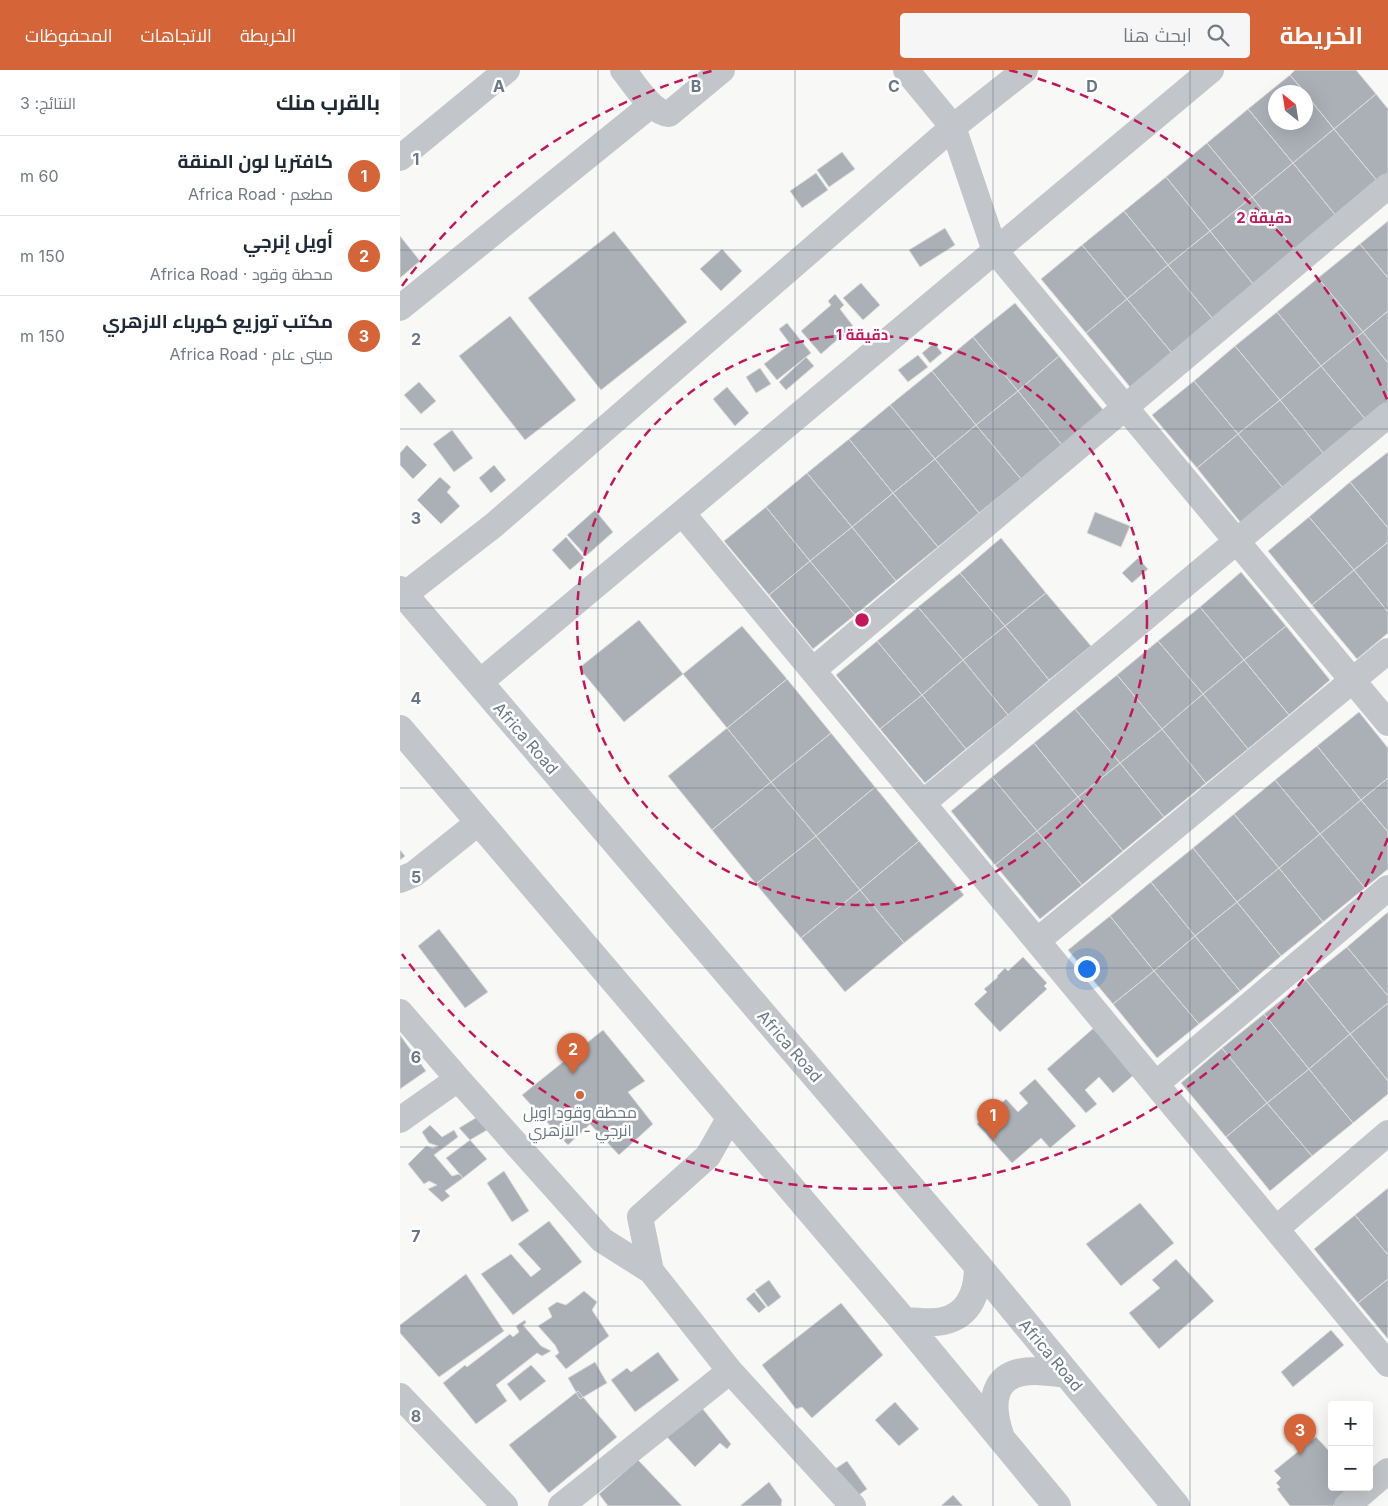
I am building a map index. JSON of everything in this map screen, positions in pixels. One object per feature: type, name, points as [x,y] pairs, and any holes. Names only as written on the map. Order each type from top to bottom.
[{"type":"street","points":[[400,158],[507,70]]},
{"type":"street","points":[[623,70],[651,105],[663,114],[669,114],[722,70]]},
{"type":"street","points":[[906,70],[953,127],[995,251],[1388,723]]},
{"type":"street","points":[[402,592],[494,525],[953,127],[1024,70]]},
{"type":"street","points":[[479,683],[1211,70]]},
{"type":"street","points":[[400,308],[651,105]]},
{"type":"street","points":[[813,670],[1388,186]]},
{"type":"street","points":[[923,803],[1388,415]]},
{"type":"street","points":[[682,513],[1388,1364]]},
{"type":"street","name":"Africa Road","points":[[402,592],[978,1266],[1176,1506]]},
{"type":"street","points":[[1038,941],[1388,651]]},
{"type":"street","points":[[400,729],[904,1321],[1057,1506]]},
{"type":"street","points":[[400,880],[414,874],[480,822]]},
{"type":"street","points":[[1156,1084],[1388,888]]},
{"type":"street","points":[[400,1012],[602,1240],[651,1271],[730,1371],[854,1506]]},
{"type":"street","points":[[400,1120],[458,1079]]},
{"type":"street","points":[[651,1271],[640,1217],[708,1156],[730,1116]]},
{"type":"street","points":[[1276,1229],[1388,1134]]},
{"type":"street","points":[[904,1321],[942,1321],[962,1312],[973,1299],[978,1282],[978,1266]]},
{"type":"street","points":[[561,1506],[730,1371]]},
{"type":"street","points":[[1000,1436],[993,1408],[997,1390],[1001,1384],[1022,1372],[1034,1371],[1067,1374]]},
{"type":"street","points":[[400,1396],[505,1506]]},
{"type":"street","points":[[1347,1506],[1388,1472]]},
{"type":"building","points":[[1295,70],[1356,70],[1376,94],[1334,129],[1313,103],[1313,85],[1298,85],[1290,75]]},
{"type":"building","points":[[1290,75],[1299,85],[1278,85]]},
{"type":"building","points":[[1268,93],[1268,130],[1313,130],[1313,103],[1334,129],[1293,163],[1248,109]]},
{"type":"building","points":[[1376,94],[1388,109],[1388,175],[1379,183],[1334,129]]},
{"type":"building","points":[[1248,109],[1293,163],[1252,197],[1207,143]]},
{"type":"building","points":[[1334,129],[1379,183],[1337,217],[1293,163]]},
{"type":"building","points":[[1207,143],[1252,197],[1210,231],[1166,177]]},
{"type":"building","points":[[842,152],[855,169],[829,187],[817,170]]},
{"type":"building","points":[[1293,163],[1337,217],[1296,251],[1252,197]]},
{"type":"building","points":[[816,173],[828,190],[802,208],[790,191]]},
{"type":"building","points":[[1166,177],[1210,231],[1168,265],[1124,211]]},
{"type":"building","points":[[1252,197],[1296,251],[1254,285],[1210,231]]},
{"type":"building","points":[[1124,211],[1168,265],[1127,299],[1082,245]]},
{"type":"building","points":[[1388,221],[1388,278],[1360,244]]},
{"type":"building","points":[[945,228],[955,245],[920,267],[909,250]]},
{"type":"building","points":[[614,231],[687,322],[601,390],[528,298]]},
{"type":"building","points":[[1210,231],[1254,285],[1213,319],[1168,265]]},
{"type":"building","points":[[400,236],[420,261],[400,278]]},
{"type":"building","points":[[1360,244],[1388,278],[1388,311],[1363,332],[1318,278]]},
{"type":"building","points":[[1082,245],[1127,299],[1086,333],[1041,279]]},
{"type":"building","points":[[722,249],[742,271],[721,291],[700,269]]},
{"type":"building","points":[[1168,265],[1213,319],[1172,353],[1127,299]]},
{"type":"building","points":[[1318,278],[1363,332],[1321,366],[1277,312]]},
{"type":"building","points":[[861,283],[880,305],[863,320],[843,298]]},
{"type":"building","points":[[835,294],[844,305],[840,309],[853,326],[821,354],[801,331],[831,305],[828,301]]},
{"type":"building","points":[[1127,299],[1172,353],[1130,387],[1086,333]]},
{"type":"building","points":[[1015,303],[1059,356],[1018,391],[973,337]]},
{"type":"building","points":[[1388,311],[1388,363],[1363,332]]},
{"type":"building","points":[[1277,312],[1321,366],[1280,400],[1235,346]]},
{"type":"building","points":[[510,316],[576,400],[525,440],[459,356]]},
{"type":"building","points":[[787,323],[811,353],[777,380],[764,364],[790,344],[779,329]]},
{"type":"building","points":[[1363,332],[1388,363],[1388,402],[1366,420],[1321,366]]},
{"type":"building","points":[[973,337],[1018,391],[976,425],[932,371]]},
{"type":"building","points":[[934,343],[942,353],[930,363],[922,353]]},
{"type":"building","points":[[1235,346],[1280,400],[1238,434],[1194,381]]},
{"type":"building","points":[[918,355],[928,367],[908,382],[898,370]]},
{"type":"building","points":[[1059,356],[1104,411],[1062,445],[1018,391]]},
{"type":"building","points":[[806,357],[814,366],[786,390],[779,382]]},
{"type":"building","points":[[1321,366],[1366,420],[1324,454],[1280,400]]},
{"type":"building","points":[[760,368],[771,384],[756,393],[746,377]]},
{"type":"building","points":[[932,371],[976,425],[935,459],[890,405]]},
{"type":"building","points":[[1194,381],[1238,434],[1197,468],[1152,415]]},
{"type":"building","points":[[419,382],[436,401],[421,414],[404,395]]},
{"type":"building","points":[[727,387],[749,413],[735,426],[713,399]]},
{"type":"building","points":[[1018,391],[1062,445],[1021,479],[976,425]]},
{"type":"building","points":[[1280,400],[1324,454],[1283,488],[1238,434]]},
{"type":"building","points":[[890,405],[935,459],[893,493],[849,439]]},
{"type":"building","points":[[976,425],[1021,479],[979,513],[935,459]]},
{"type":"building","points":[[452,430],[473,458],[454,472],[433,444]]},
{"type":"building","points":[[1238,434],[1283,488],[1241,523],[1197,468]]},
{"type":"building","points":[[849,439],[893,493],[852,527],[807,473]]},
{"type":"building","points":[[407,445],[427,465],[413,479],[400,465],[400,453]]},
{"type":"building","points":[[1388,452],[1388,528],[1350,482]]},
{"type":"building","points":[[935,459],[979,513],[938,547],[893,493]]},
{"type":"building","points":[[494,465],[506,480],[491,493],[479,478]]},
{"type":"building","points":[[807,473],[852,527],[810,561],[766,507]]},
{"type":"building","points":[[440,477],[451,487],[447,492],[460,506],[441,524],[417,500]]},
{"type":"building","points":[[1350,482],[1388,528],[1388,542],[1354,570],[1309,517]]},
{"type":"building","points":[[893,493],[938,547],[896,581],[852,527]]},
{"type":"building","points":[[766,507],[810,561],[769,595],[724,541]]},
{"type":"building","points":[[595,510],[613,532],[586,556],[567,535]]},
{"type":"building","points":[[1095,512],[1130,526],[1121,547],[1087,533]]},
{"type":"building","points":[[1309,517],[1354,570],[1312,605],[1268,551]]},
{"type":"building","points":[[852,527],[896,581],[855,615],[810,561]]},
{"type":"building","points":[[566,537],[584,558],[570,570],[552,550]]},
{"type":"building","points":[[1001,538],[1046,593],[1005,626],[960,573]]},
{"type":"building","points":[[1388,542],[1388,612],[1354,570]]},
{"type":"building","points":[[1138,558],[1148,569],[1132,583],[1122,573]]},
{"type":"building","points":[[810,561],[855,615],[813,649],[769,595]]},
{"type":"building","points":[[1354,570],[1388,612],[1388,633],[1357,659],[1312,605]]},
{"type":"building","points":[[1241,572],[1286,626],[1244,660],[1200,607]]},
{"type":"building","points":[[960,573],[1005,626],[963,660],[918,607]]},
{"type":"building","points":[[1046,593],[1091,646],[1049,680],[1005,626]]},
{"type":"building","points":[[918,607],[963,660],[922,695],[877,641]]},
{"type":"building","points":[[1200,607],[1244,660],[1203,694],[1158,641]]},
{"type":"building","points":[[639,620],[683,674],[624,722],[579,668]]},
{"type":"building","points":[[742,626],[787,679],[727,728],[683,674]]},
{"type":"building","points":[[1005,626],[1049,680],[1008,715],[963,660]]},
{"type":"building","points":[[1286,626],[1330,680],[1289,715],[1244,660]]},
{"type":"building","points":[[877,641],[922,695],[880,729],[836,675]]},
{"type":"building","points":[[1158,641],[1203,694],[1162,729],[1117,675]]},
{"type":"building","points":[[963,660],[1008,715],[966,749],[922,695]]},
{"type":"building","points":[[1244,660],[1289,715],[1248,749],[1203,694]]},
{"type":"building","points":[[1117,675],[1162,729],[1120,763],[1075,709]]},
{"type":"building","points":[[787,679],[831,733],[771,782],[727,728]]},
{"type":"building","points":[[1203,694],[1248,749],[1206,783],[1162,729]]},
{"type":"building","points":[[922,695],[966,749],[925,783],[880,729]]},
{"type":"building","points":[[1075,709],[1120,763],[1078,797],[1034,743]]},
{"type":"building","points":[[1359,712],[1388,748],[1388,778],[1361,800],[1317,746]]},
{"type":"building","points":[[727,728],[771,782],[712,830],[668,776]]},
{"type":"building","points":[[1162,729],[1206,783],[1164,817],[1120,763]]},
{"type":"building","points":[[831,733],[875,787],[816,836],[771,782]]},
{"type":"building","points":[[1034,743],[1078,797],[1037,831],[992,777]]},
{"type":"building","points":[[1317,746],[1361,800],[1320,834],[1275,780]]},
{"type":"building","points":[[1120,763],[1164,817],[1123,851],[1078,797]]},
{"type":"building","points":[[992,777],[1037,831],[995,865],[951,811]]},
{"type":"building","points":[[1388,778],[1388,832],[1361,800]]},
{"type":"building","points":[[1275,780],[1320,834],[1279,868],[1234,814]]},
{"type":"building","points":[[771,782],[816,836],[756,884],[712,830]]},
{"type":"building","points":[[875,787],[919,841],[860,890],[816,836]]},
{"type":"building","points":[[1078,797],[1123,851],[1082,885],[1037,831]]},
{"type":"building","points":[[1361,800],[1388,832],[1388,869],[1365,888],[1320,834]]},
{"type":"building","points":[[1234,814],[1279,868],[1237,902],[1193,848]]},
{"type":"building","points":[[1037,831],[1082,885],[1040,919],[995,865]]},
{"type":"building","points":[[1320,834],[1365,888],[1323,922],[1279,868]]},
{"type":"building","points":[[816,836],[860,890],[801,938],[756,884]]},
{"type":"building","points":[[919,841],[964,895],[904,943],[860,890]]},
{"type":"building","points":[[1193,848],[1237,902],[1195,936],[1151,882]]},
{"type":"building","points":[[400,850],[405,856],[400,860]]},
{"type":"building","points":[[1279,868],[1323,922],[1281,956],[1237,902]]},
{"type":"building","points":[[1151,882],[1195,936],[1154,971],[1110,916]]},
{"type":"building","points":[[860,890],[904,943],[845,992],[801,938]]},
{"type":"building","points":[[1237,902],[1281,956],[1240,991],[1195,936]]},
{"type":"building","points":[[1388,912],[1388,996],[1347,947]]},
{"type":"building","points":[[1110,916],[1154,971],[1113,1004],[1068,950]]},
{"type":"building","points":[[439,929],[488,992],[465,1008],[418,946]]},
{"type":"building","points":[[1195,936],[1240,991],[1199,1024],[1154,971]]},
{"type":"building","points":[[1347,947],[1388,996],[1388,1003],[1350,1034],[1306,980]]},
{"type":"building","points":[[1023,957],[1047,983],[1044,986],[1047,989],[1000,1032],[974,1004],[987,992],[984,989],[1005,968],[1008,971]]},
{"type":"building","points":[[1154,971],[1199,1024],[1157,1058],[1113,1004]]},
{"type":"building","points":[[1306,980],[1350,1034],[1309,1069],[1264,1014]]},
{"type":"building","points":[[1388,1003],[1388,1081],[1350,1034]]},
{"type":"building","points":[[1264,1014],[1309,1069],[1267,1103],[1222,1048]]},
{"type":"building","points":[[1096,1026],[1137,1072],[1113,1093],[1099,1077],[1085,1090],[1097,1104],[1086,1113],[1047,1069]]},
{"type":"building","points":[[603,1030],[645,1081],[628,1092],[653,1124],[619,1155],[590,1124],[568,1145],[522,1095]]},
{"type":"building","points":[[1350,1034],[1388,1081],[1388,1094],[1353,1123],[1309,1069]]},
{"type":"building","points":[[400,1035],[426,1071],[400,1089]]},
{"type":"building","points":[[1222,1048],[1267,1103],[1226,1137],[1181,1083]]},
{"type":"building","points":[[1309,1069],[1353,1123],[1312,1156],[1267,1103]]},
{"type":"building","points":[[1035,1079],[1076,1126],[1050,1148],[1041,1138],[1012,1163],[977,1124],[1006,1099],[1018,1112],[1028,1103],[1019,1093]]},
{"type":"building","points":[[1267,1103],[1312,1156],[1270,1191],[1226,1137]]},
{"type":"building","points":[[479,1116],[487,1130],[470,1140],[459,1128]]},
{"type":"building","points":[[430,1125],[442,1137],[454,1130],[458,1137],[434,1155],[452,1176],[459,1174],[463,1178],[445,1191],[450,1196],[442,1202],[428,1189],[437,1185],[429,1181],[424,1184],[408,1164],[426,1146],[433,1148],[438,1146],[429,1143],[422,1132]]},
{"type":"building","points":[[470,1140],[487,1159],[463,1178],[446,1158]]},
{"type":"building","points":[[504,1171],[529,1211],[512,1222],[487,1183]]},
{"type":"building","points":[[1388,1188],[1388,1255],[1355,1215]]},
{"type":"building","points":[[1140,1203],[1174,1243],[1121,1286],[1086,1244]]},
{"type":"building","points":[[1355,1215],[1388,1255],[1388,1279],[1358,1303],[1314,1249]]},
{"type":"building","points":[[549,1221],[582,1262],[513,1315],[481,1274],[511,1254],[531,1277],[541,1269],[518,1244]]},
{"type":"building","points":[[1176,1259],[1214,1301],[1159,1349],[1129,1313],[1160,1288],[1152,1280]]},
{"type":"building","points":[[466,1274],[504,1331],[439,1377],[400,1333],[400,1325]]},
{"type":"building","points":[[1388,1279],[1388,1339],[1358,1303]]},
{"type":"building","points":[[769,1280],[781,1297],[768,1307],[755,1290]]},
{"type":"building","points":[[584,1291],[597,1302],[592,1310],[609,1336],[566,1369],[555,1356],[559,1353],[555,1345],[538,1326],[552,1317],[548,1308],[557,1302],[566,1305]]},
{"type":"building","points":[[754,1292],[766,1307],[759,1313],[746,1299]]},
{"type":"building","points":[[841,1303],[883,1355],[812,1418],[802,1407],[796,1409],[762,1365]]},
{"type":"building","points":[[525,1320],[526,1323],[523,1325],[541,1346],[551,1351],[542,1356],[537,1353],[496,1385],[507,1401],[476,1424],[443,1383],[465,1365],[467,1367],[510,1334],[513,1337],[519,1332],[516,1326]]},
{"type":"building","points":[[1331,1330],[1344,1345],[1293,1387],[1281,1372]]},
{"type":"building","points":[[658,1352],[679,1380],[635,1412],[611,1380],[627,1368],[631,1372]]},
{"type":"building","points":[[595,1362],[607,1383],[580,1399],[568,1378]]},
{"type":"building","points":[[531,1365],[546,1381],[520,1401],[507,1384]]},
{"type":"building","points":[[578,1391],[617,1437],[549,1493],[509,1445]]},
{"type":"building","points":[[895,1402],[919,1429],[899,1446],[875,1420]]},
{"type":"building","points":[[702,1408],[731,1444],[727,1449],[720,1443],[695,1467],[666,1436]]},
{"type":"building","points":[[1316,1437],[1328,1450],[1328,1491],[1350,1491],[1333,1506],[1290,1506],[1277,1489],[1280,1487],[1276,1483],[1281,1478],[1274,1471]]},
{"type":"building","points":[[638,1460],[682,1506],[608,1506],[599,1494]]},
{"type":"building","points":[[847,1461],[867,1489],[856,1497],[835,1469]]},
{"type":"building","points":[[769,1482],[782,1500],[782,1506],[740,1506]]},
{"type":"building","points":[[953,1495],[963,1506],[941,1506]]},
{"type":"place","name":"أويل إنرجي","points":[[573,1074]]},
{"type":"place","name":"محطة وقود اويل انرجي - الازهري","points":[[580,1095]]},
{"type":"place","name":"كافتريا لون المنقة","points":[[993,1140]]},
{"type":"place","name":"مكتب توزيع كهرباء الازهري","points":[[1300,1455]]}]
